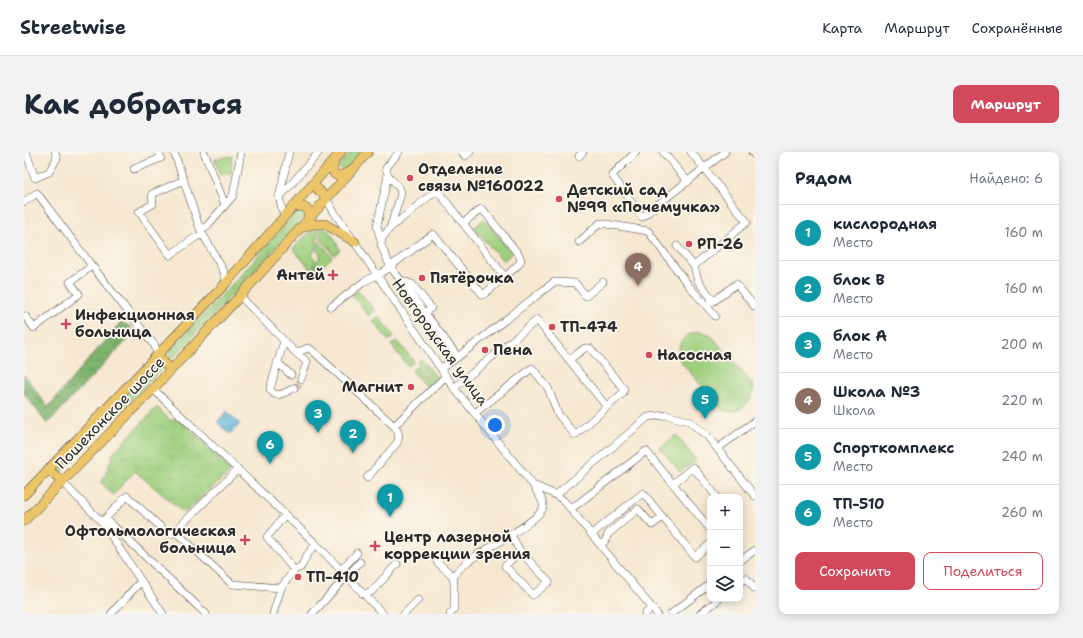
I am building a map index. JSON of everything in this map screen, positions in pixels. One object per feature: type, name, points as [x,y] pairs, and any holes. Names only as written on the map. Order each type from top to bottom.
[{"type":"main road","name":"Пошехонское шоссе","points":[[24,495],[226,283],[341,152]]},
{"type":"main road","name":"Пошехонское шоссе","points":[[24,521],[63,483],[240,296],[368,152]]},
{"type":"main road","points":[[334,160],[332,169],[336,176],[341,176],[349,172]]},
{"type":"main road","points":[[313,184],[326,198]]},
{"type":"main road","points":[[292,208],[299,206],[304,207],[308,210],[308,219]]},
{"type":"main road","points":[[300,228],[313,224],[325,224],[355,242]]},
{"type":"main road","points":[[157,355],[171,370]]},
{"type":"main road","points":[[48,469],[63,483]]},
{"type":"street","points":[[26,152],[35,178],[48,172],[58,154]]},
{"type":"street","points":[[134,169],[161,158],[159,152]]},
{"type":"street","points":[[174,152],[201,232],[224,272],[226,283]]},
{"type":"street","points":[[204,152],[225,205]]},
{"type":"street","points":[[184,180],[152,194],[153,204],[139,212],[170,255],[196,237],[233,196],[241,152]]},
{"type":"street","points":[[279,198],[319,152]]},
{"type":"street","points":[[390,228],[401,194],[400,190],[388,175],[386,168],[400,152]]},
{"type":"street","points":[[462,152],[465,156],[470,152]]},
{"type":"street","points":[[636,152],[612,175],[642,216],[705,169],[725,152]]},
{"type":"street","points":[[663,152],[688,182]]},
{"type":"street","points":[[691,152],[746,222],[694,266]]},
{"type":"street","points":[[284,217],[279,198],[289,153]]},
{"type":"street","points":[[388,175],[378,226],[381,245],[390,266],[458,357]]},
{"type":"street","points":[[381,241],[390,228],[437,190],[505,277]]},
{"type":"street","points":[[24,202],[37,193],[155,346],[157,355]]},
{"type":"street","name":"Новгородская улица","points":[[326,198],[376,275],[454,388],[533,485],[564,500],[654,611]]},
{"type":"street","points":[[331,307],[365,281],[390,266],[433,234],[483,295],[505,277],[519,264],[521,260],[519,255],[481,209],[462,223]]},
{"type":"street","points":[[579,242],[600,223],[648,231],[689,286],[715,316]]},
{"type":"street","points":[[677,246],[694,266],[698,281],[714,302]]},
{"type":"street","points":[[24,317],[25,316],[34,328],[79,294],[70,282],[92,266]]},
{"type":"street","points":[[400,280],[408,274]]},
{"type":"street","points":[[441,368],[458,357],[554,282],[576,283],[586,296],[603,282]]},
{"type":"street","points":[[704,303],[714,302],[736,284],[755,307]]},
{"type":"street","points":[[240,296],[307,362],[301,379]]},
{"type":"street","points":[[454,388],[536,320],[607,407]]},
{"type":"street","points":[[284,341],[270,389],[276,395],[294,388]]},
{"type":"street","points":[[296,352],[308,348],[313,351],[399,432],[397,443],[367,478]]},
{"type":"street","points":[[475,413],[532,368],[548,388],[558,414],[575,435],[623,393],[624,389],[590,348],[585,348],[569,360]]},
{"type":"street","points":[[277,362],[291,376]]},
{"type":"street","points":[[394,426],[446,376]]},
{"type":"street","points":[[153,389],[316,544],[383,614]]},
{"type":"street","points":[[556,495],[648,417],[666,415],[686,419],[708,438],[755,496]]},
{"type":"street","points":[[717,448],[755,421]]},
{"type":"street","points":[[570,508],[579,503],[646,451],[707,525]]},
{"type":"street","points":[[673,484],[693,466],[715,494]]},
{"type":"street","points":[[104,520],[127,496],[166,532],[171,534],[178,531],[180,526],[238,469]]},
{"type":"street","points":[[63,483],[206,614]]},
{"type":"street","points":[[453,576],[466,563],[511,535],[541,512],[543,507],[542,502],[533,485]]},
{"type":"street","points":[[592,534],[643,493],[695,557],[707,547]]},
{"type":"street","points":[[601,545],[606,540],[608,534],[638,510],[652,526],[663,517]]},
{"type":"street","points":[[285,515],[267,537],[294,570]]},
{"type":"street","points":[[104,520],[163,614]]},
{"type":"street","points":[[178,531],[179,535],[232,584],[281,588]]},
{"type":"street","points":[[511,535],[520,551],[549,582],[533,595],[505,566],[520,551]]},
{"type":"street","points":[[273,614],[281,588],[294,570],[302,567],[307,555],[316,544]]},
{"type":"street","points":[[743,559],[755,550]]},
{"type":"street","points":[[341,570],[357,553]]},
{"type":"street","points":[[312,614],[360,562]]},
{"type":"street","points":[[437,562],[453,576],[454,610],[450,614]]},
{"type":"street","points":[[363,594],[371,592],[397,564]]},
{"type":"street","points":[[743,580],[746,578],[755,589]]},
{"type":"street","points":[[111,614],[141,581]]},
{"type":"street","points":[[671,614],[707,586]]},
{"type":"street","points":[[404,614],[418,600]]},
{"type":"street","points":[[700,614],[715,602]]},
{"type":"street","points":[[645,614],[654,611]]},
{"type":"green space","points":[[351,152],[362,152],[344,172],[338,167]]},
{"type":"green space","points":[[232,156],[231,174],[220,175],[215,159]]},
{"type":"green space","points":[[299,209],[306,215],[174,357],[169,357],[169,352],[238,278]]},
{"type":"green space","points":[[484,219],[512,253],[503,261],[474,228]]},
{"type":"green space","points":[[319,228],[315,251],[312,255],[315,260],[313,272],[293,249],[308,233]]},
{"type":"green space","points":[[321,228],[328,230],[337,243],[340,250],[334,255],[320,238]]},
{"type":"green space","points":[[319,241],[332,257],[315,274],[314,272],[317,260],[320,257],[320,253],[317,251]]},
{"type":"green space","points":[[358,290],[375,311],[369,316],[352,295]]},
{"type":"green space","points":[[378,316],[394,336],[389,341],[373,321]]},
{"type":"green space","points":[[121,323],[130,327],[132,331],[131,336],[47,424],[24,393],[24,375],[48,407]]},
{"type":"green space","points":[[697,332],[710,334],[753,385],[751,397],[744,406],[739,409],[734,411],[722,410],[679,359],[679,349],[684,338]]},
{"type":"green space","points":[[398,341],[414,362],[408,366],[391,345]]},
{"type":"green space","points":[[422,359],[438,379],[434,383],[417,362]]},
{"type":"green space","points":[[157,364],[160,364],[162,369],[61,473],[59,474],[55,472],[56,469]]},
{"type":"green space","points":[[417,366],[432,384],[427,389],[412,370]]},
{"type":"green space","points":[[157,407],[171,421],[179,417],[231,471],[184,513],[135,471],[113,495],[102,483],[114,452]]},
{"type":"green space","points":[[676,435],[696,460],[680,472],[660,448]]},
{"type":"water","points":[[227,411],[240,424],[230,434],[217,422]]},
{"type":"tunnel","points":[[294,388],[298,385],[301,379]]},
{"type":"place","name":"Отделение связи №160022","points":[[410,178]]},
{"type":"place","name":"Детский сад №99 «Почемучка»","points":[[559,199]]},
{"type":"place","name":"РП-26","points":[[689,244]]},
{"type":"place","name":"Антей","points":[[333,275]]},
{"type":"place","name":"Пятёрочка","points":[[422,278]]},
{"type":"place","name":"Школа №3","points":[[638,286]]},
{"type":"place","name":"Инфекционная больница","points":[[66,324]]},
{"type":"place","name":"ТП-474","points":[[552,327]]},
{"type":"place","name":"Пена","points":[[485,350]]},
{"type":"place","name":"Насосная","points":[[649,355]]},
{"type":"place","name":"Магнит","points":[[411,387]]},
{"type":"place","name":"Спорткомплекс","points":[[705,419]]},
{"type":"place","name":"блок А","points":[[318,433]]},
{"type":"place","name":"блок В","points":[[353,453]]},
{"type":"place","name":"ТП-510","points":[[270,464]]},
{"type":"place","name":"кислородная","points":[[390,517]]},
{"type":"place","name":"Офтольмологическая больница","points":[[245,540]]},
{"type":"place","name":"Центр лазерной коррекции зрения","points":[[375,546]]},
{"type":"place","name":"ТП-410","points":[[298,577]]}]
